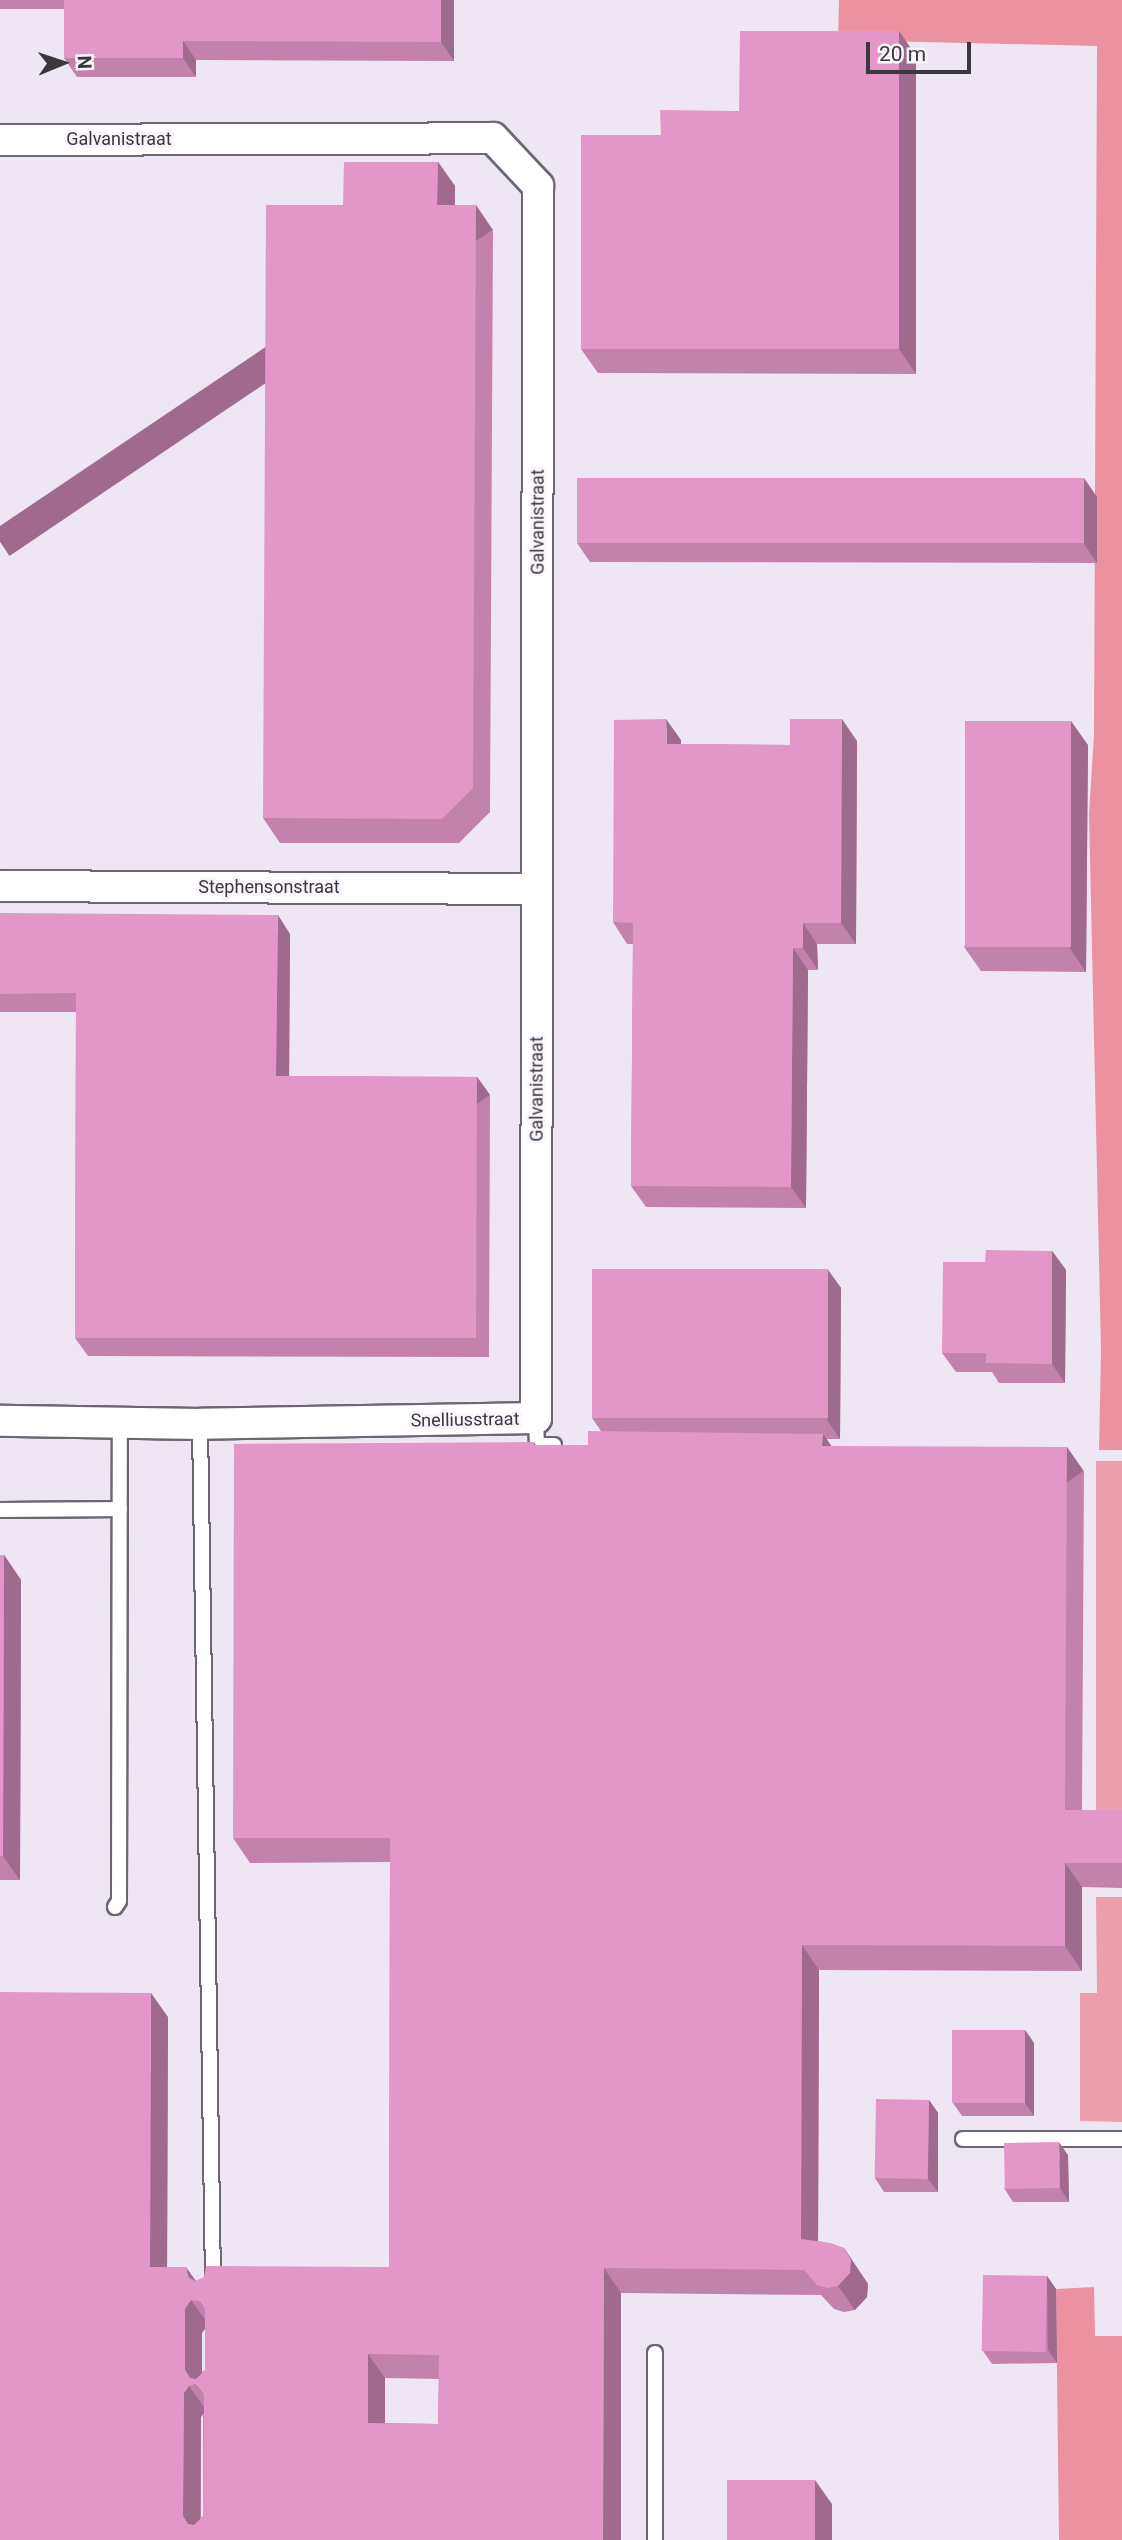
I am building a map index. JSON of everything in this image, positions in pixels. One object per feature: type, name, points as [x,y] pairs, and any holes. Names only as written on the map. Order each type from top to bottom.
[{"type":"street","name":"Galvanistraat","points":[[0,140],[494,138],[538,186],[536,1418]]},
{"type":"street","name":"Stephensonstraat","points":[[0,886],[537,889]]},
{"type":"street","name":"Snelliusstraat","points":[[0,1421],[200,1424],[536,1418]]},
{"type":"lane","name":"Snelliusstraat","points":[[536,1418],[537,1445],[564,1446]]},
{"type":"lane","points":[[115,1907],[120,1901],[120,1424]]},
{"type":"lane","points":[[200,1424],[213,2296]]},
{"type":"lane","points":[[0,1510],[120,1509]]},
{"type":"lane","points":[[963,2139],[1122,2139]]},
{"type":"lane","points":[[655,2353],[655,2540]]},
{"type":"shaded area","points":[[839,0],[1122,0],[1122,1450],[1099,1450],[1101,1351],[1089,814],[1094,735],[1097,46],[838,40]]},
{"type":"shaded area","points":[[1096,1461],[1122,1461],[1122,1829],[1096,1829]]},
{"type":"shaded area","points":[[1096,1897],[1122,1897],[1122,2122],[1080,2121],[1080,1993],[1097,1993]]},
{"type":"shaded area","points":[[1094,2287],[1095,2336],[1122,2336],[1122,2540],[1059,2540],[1056,2289]]},
{"type":"building","points":[[64,0],[441,0],[441,42],[183,41],[183,58],[64,58]]},
{"type":"building","points":[[740,31],[899,31],[899,349],[581,349],[581,135],[661,135],[660,110],[739,111]]},
{"type":"building","points":[[344,162],[438,162],[437,205],[476,205],[473,788],[442,819],[263,818],[266,205],[343,205]]},
{"type":"building","points":[[577,478],[1084,478],[1084,543],[577,543]]},
{"type":"building","points":[[666,719],[667,744],[790,745],[790,719],[842,719],[841,923],[803,923],[803,948],[793,948],[791,1187],[631,1186],[633,923],[613,922],[614,720]]},
{"type":"building","points":[[965,721],[1071,721],[1071,947],[965,947]]},
{"type":"building","points":[[0,913],[278,915],[276,1076],[477,1077],[476,1338],[75,1338],[76,993],[0,994]]},
{"type":"building","points":[[986,1250],[1052,1251],[1052,1364],[986,1363],[986,1353],[942,1353],[943,1262],[985,1262]]},
{"type":"building","points":[[592,1269],[828,1269],[828,1418],[592,1418]]},
{"type":"building","points":[[588,1431],[823,1434],[822,1446],[1067,1447],[1065,1810],[1122,1810],[1122,1863],[1065,1863],[1065,1946],[802,1945],[801,2239],[831,2243],[844,2248],[851,2260],[850,2273],[838,2286],[827,2288],[817,2285],[804,2270],[604,2268],[603,2540],[0,2540],[0,1992],[151,1993],[150,2267],[186,2267],[188,2277],[195,2281],[204,2277],[206,2266],[389,2267],[390,1838],[233,1838],[234,1444],[534,1442],[534,1445],[588,1445]],"holes":[[[191,2300],[200,2301],[205,2309],[205,2370],[196,2379],[190,2378],[185,2370],[185,2309]],[[368,2354],[439,2355],[438,2424],[368,2423]],[[195,2384],[204,2394],[203,2516],[194,2525],[188,2524],[183,2516],[184,2393],[189,2386]]]},
{"type":"building","points":[[0,1555],[4,1555],[3,1856],[0,1856]]},
{"type":"building","points":[[952,2030],[1025,2030],[1025,2103],[952,2103]]},
{"type":"building","points":[[876,2099],[929,2100],[928,2179],[875,2178]]},
{"type":"building","points":[[1059,2142],[1060,2188],[1005,2189],[1004,2143]]},
{"type":"building","points":[[983,2275],[1047,2276],[1046,2352],[982,2351]]},
{"type":"building","points":[[727,2480],[815,2480],[815,2540],[727,2540]]}]
